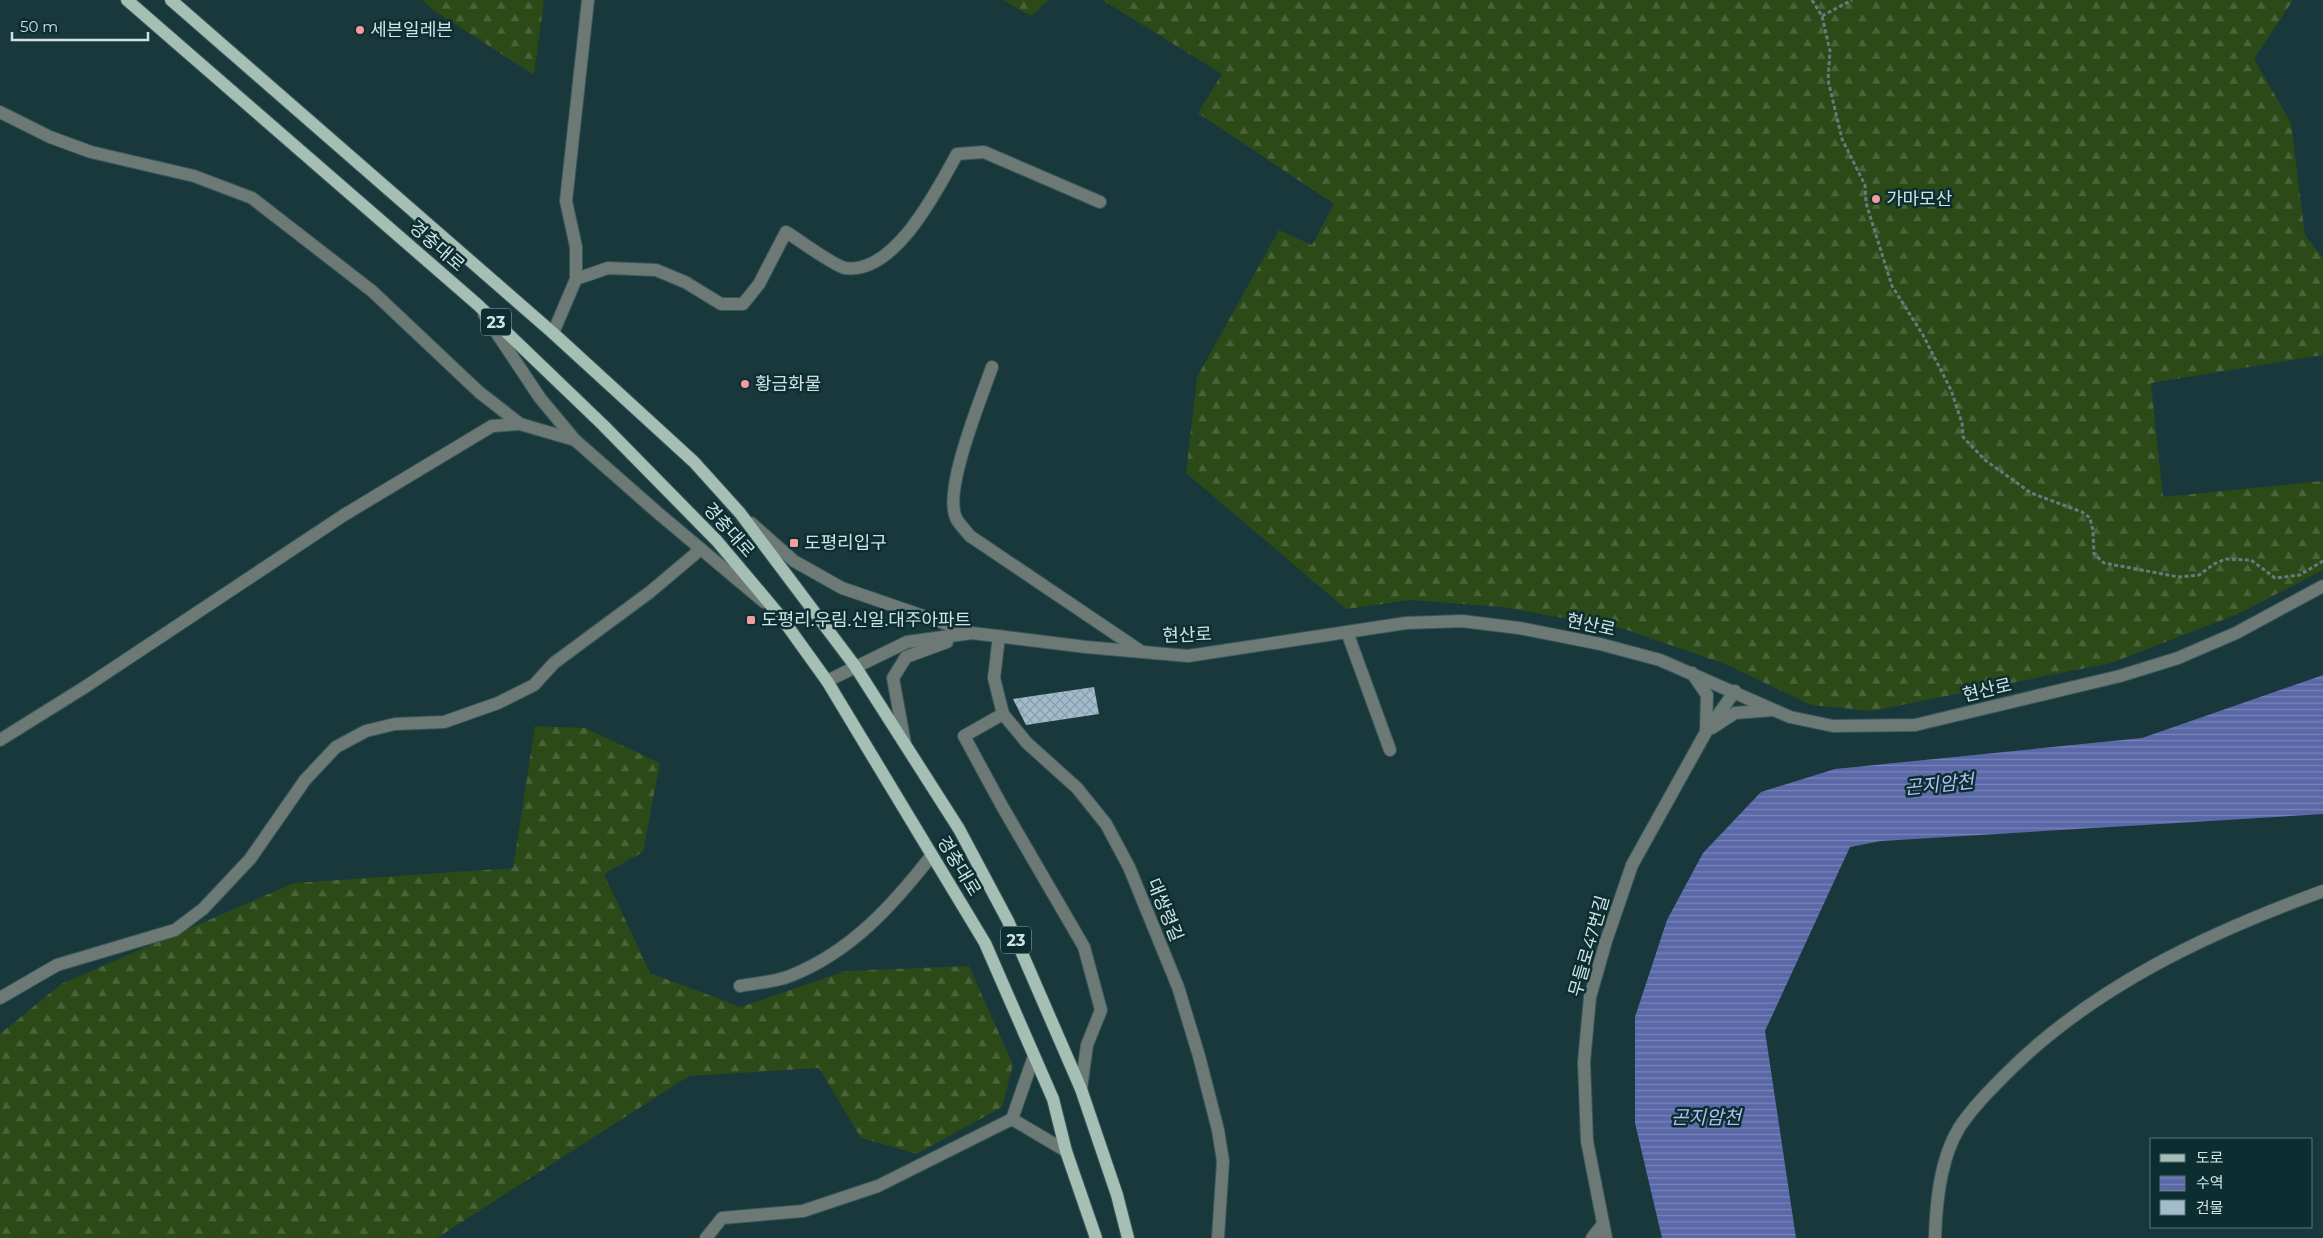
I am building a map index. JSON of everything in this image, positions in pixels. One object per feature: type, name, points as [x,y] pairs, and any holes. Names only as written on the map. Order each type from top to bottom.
[{"type":"main road","name":"경충대로","points":[[127,0],[478,305],[604,425],[717,541],[781,617],[827,681],[985,943],[1053,1099],[1066,1151],[1096,1238]]},
{"type":"main road","name":"경충대로","points":[[171,0],[553,333],[694,462],[740,513],[855,666],[959,829],[1008,921],[1081,1089],[1117,1195],[1128,1238]]},
{"type":"street","points":[[553,333],[576,279],[576,247],[566,201],[588,0]]},
{"type":"street","points":[[0,112],[50,137],[91,152],[194,176],[252,198],[372,292],[479,392],[520,424]]},
{"type":"street","points":[[576,279],[608,268],[656,270],[685,282],[721,304],[743,304],[759,284],[786,232],[843,268],[861,268],[886,255],[925,211],[958,154],[984,152],[1100,202]]},
{"type":"street","points":[[478,305],[540,398],[575,440],[781,617]]},
{"type":"street","points":[[992,367],[957,474],[952,495],[956,518],[970,536],[1144,654]]},
{"type":"street","points":[[0,740],[85,687],[344,515],[460,443],[492,426],[520,424],[575,440]]},
{"type":"street","points":[[740,513],[794,562],[842,588],[972,633]]},
{"type":"street","points":[[0,998],[57,965],[175,930],[203,909],[250,859],[305,780],[336,747],[366,731],[395,724],[444,722],[498,703],[534,685],[554,663],[650,592],[701,549]]},
{"type":"street","name":"현산로","points":[[827,681],[907,642],[972,633],[1144,654],[1188,656],[1406,623],[1462,621],[1518,628],[1600,644],[1660,660],[1735,691],[1790,717],[1833,726],[1915,725],[2120,676],[2178,658],[2236,632],[2323,586]]},
{"type":"street","points":[[1347,632],[1390,750]]},
{"type":"street","points":[[905,744],[894,678],[906,657],[972,633]]},
{"type":"street","name":"대쌍령길","points":[[999,636],[994,678],[1003,714],[1027,743],[1078,788],[1106,824],[1129,867],[1178,987],[1199,1056],[1218,1130],[1223,1161],[1218,1238]]},
{"type":"street","points":[[1692,673],[1707,695],[1706,732]]},
{"type":"street","name":"무들로47번길","points":[[1606,1238],[1587,1141],[1584,1062],[1590,997],[1606,941],[1632,865],[1706,732],[1735,691]]},
{"type":"street","points":[[1706,732],[1735,713],[1774,710]]},
{"type":"street","points":[[1003,714],[964,736],[1002,806],[1084,947],[1101,1010],[1087,1045],[1081,1089]]},
{"type":"street","points":[[740,986],[788,976],[829,957],[862,934],[903,893],[932,855]]},
{"type":"street","points":[[1934,1238],[1943,1166],[1959,1128],[1988,1092],[2030,1050],[2091,1002],[2163,960],[2258,915],[2323,891]]},
{"type":"street","points":[[706,1238],[722,1218],[803,1211],[878,1186],[1012,1119],[1034,1056]]},
{"type":"street","points":[[1012,1119],[1066,1151]]},
{"type":"street","points":[[1592,1238],[1603,1224]]},
{"type":"path","points":[[1812,0],[1822,16],[1830,51],[1828,80],[1842,139],[1865,185],[1866,204],[1892,286],[1923,335],[1951,390],[1962,423],[1963,437],[1985,460],[2031,493],[2082,512],[2090,518],[2094,531],[2094,554],[2104,563],[2179,577],[2199,575],[2214,564],[2226,559],[2251,560],[2275,578],[2300,575],[2323,561]]},
{"type":"path","points":[[1822,16],[1852,0]]},
{"type":"green space","points":[[422,0],[544,0],[534,75],[433,10]]},
{"type":"green space","points":[[1003,0],[1049,0],[1031,16]]},
{"type":"green space","points":[[1102,0],[2293,0],[2254,59],[2291,123],[2305,235],[2323,258],[2323,355],[2151,383],[2163,497],[2323,481],[2323,570],[2238,614],[2111,663],[1872,711],[1811,705],[1725,664],[1621,628],[1502,607],[1411,600],[1346,609],[1186,473],[1197,377],[1279,230],[1312,245],[1334,204],[1198,113],[1222,74]]},
{"type":"green space","points":[[535,726],[585,728],[660,763],[643,852],[604,874],[650,973],[741,1007],[845,971],[969,966],[1013,1065],[1002,1107],[917,1154],[861,1138],[819,1068],[689,1076],[437,1238],[0,1238],[0,1034],[61,984],[294,883],[513,868]]},
{"type":"water","name":"곤지암천","points":[[2323,675],[2323,814],[1881,841],[1850,847],[1765,1031],[1796,1238],[1662,1238],[1635,1123],[1635,1017],[1667,920],[1703,853],[1761,792],[1835,769],[2142,738]]},
{"type":"building","points":[[1094,687],[1099,714],[1026,725],[1013,699]]},
{"type":"place","name":"세븐일레븐","points":[[360,30]]},
{"type":"place","name":"가마모산","points":[[1876,199]]},
{"type":"place","name":"황금화물","points":[[745,384]]},
{"type":"place","name":"도평리입구","points":[[794,543]]},
{"type":"place","name":"도평리.우림.신일.대주아파트","points":[[751,620]]}]
